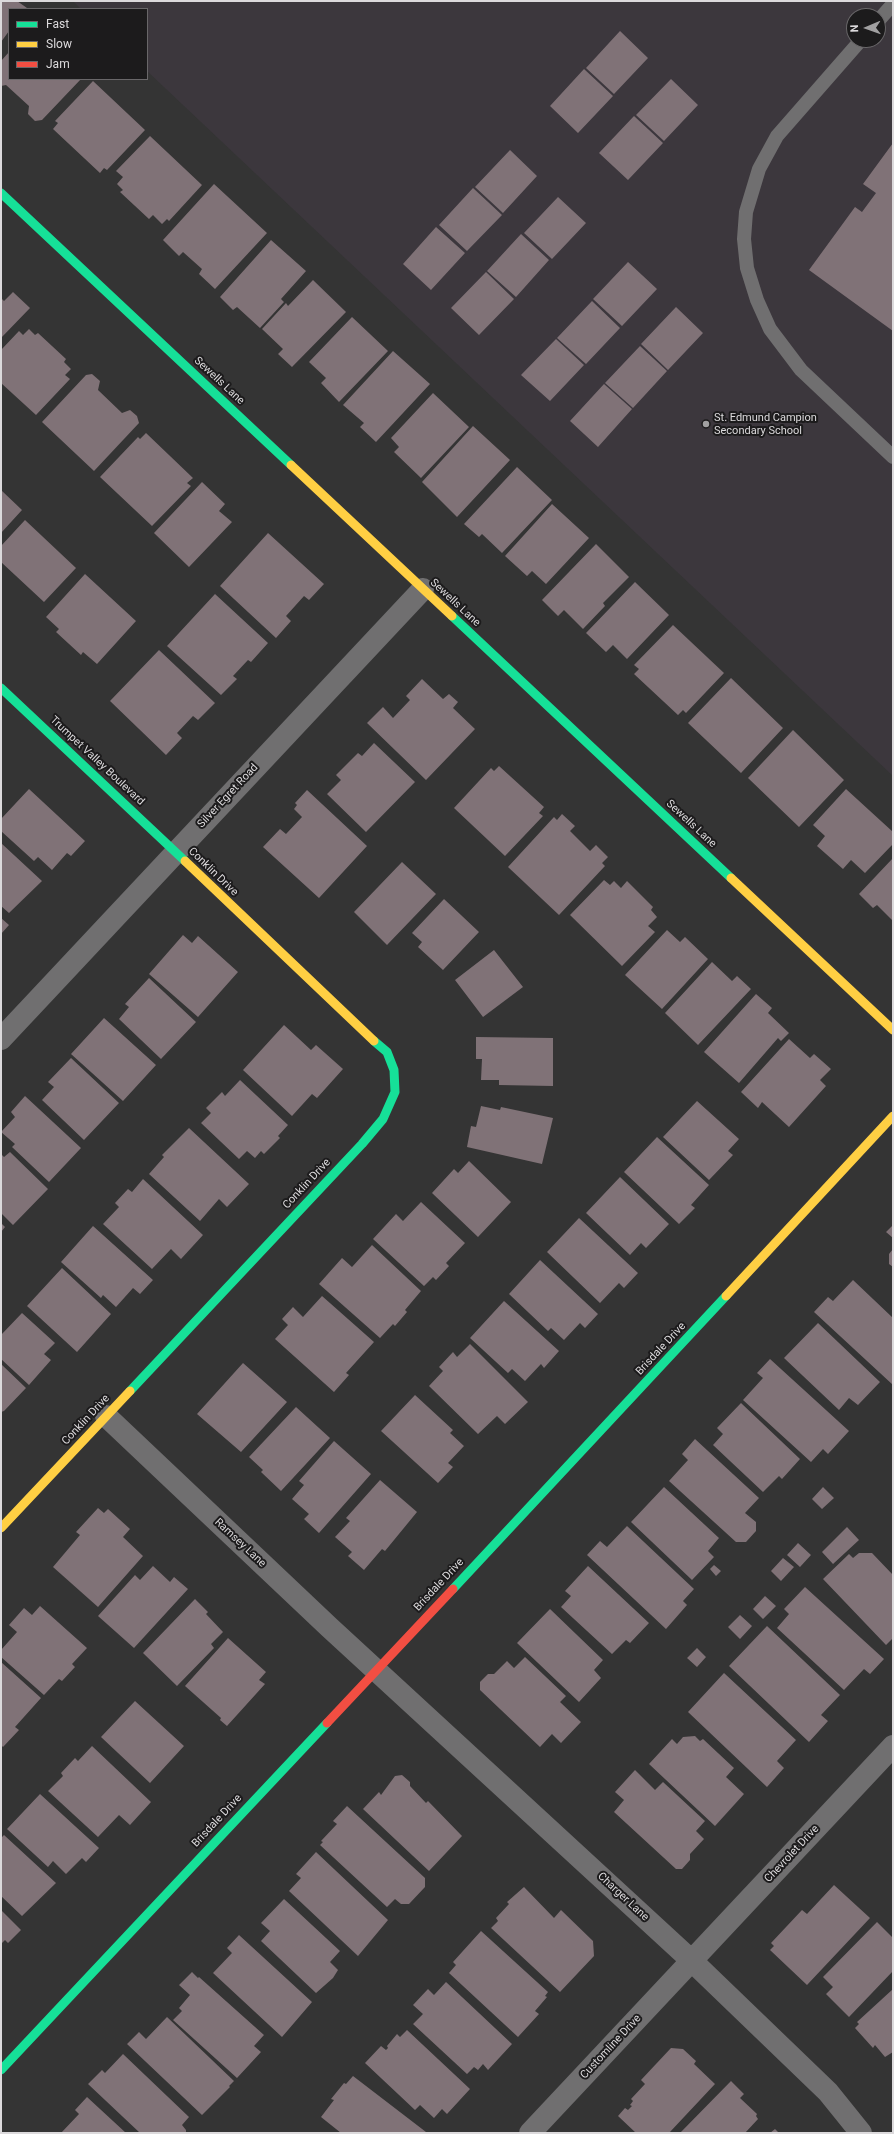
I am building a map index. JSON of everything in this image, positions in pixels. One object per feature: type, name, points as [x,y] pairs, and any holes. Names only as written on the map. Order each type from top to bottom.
[{"type":"street","name":"Sewells Lane","points":[[1,192],[893,1030]]},
{"type":"street","name":"Silver Egret Road","points":[[1,1039],[423,589]]},
{"type":"street","name":"Trumpet Valley Boulevard","points":[[1,688],[176,853]]},
{"type":"street","name":"Conklin Drive","points":[[1,1528],[362,1144],[383,1118],[395,1092],[394,1070],[387,1052],[368,1036],[176,853]]},
{"type":"street","name":"Brisdale Drive","points":[[1,2070],[376,1669],[608,1424],[893,1116]]},
{"type":"street","name":"Ramsey Lane","points":[[106,1416],[329,1627],[376,1669]]},
{"type":"street","name":"Charger Lane","points":[[376,1669],[692,1962],[828,2092],[861,2133]]},
{"type":"street","name":"Chevrolet Drive","points":[[692,1962],[893,1746]]},
{"type":"street","name":"Customline Drive","points":[[530,2133],[692,1962]]},
{"type":"lane","points":[[886,12],[893,4]]},
{"type":"lane","points":[[854,48],[777,136],[759,169],[746,212],[744,239],[747,268],[757,300],[770,329],[801,370],[893,457]]},
{"type":"shaded area","name":"St. Edmund Campion Secondary School","points":[[73,1],[893,1],[893,776],[148,72],[148,8],[80,8]]},
{"type":"building","points":[[1,1],[17,1],[27,8],[8,8],[8,32],[1,42]]},
{"type":"building","points":[[620,31],[648,58],[614,94],[586,68]]},
{"type":"building","points":[[8,53],[8,80],[80,80],[42,120],[35,121],[28,114],[29,106],[6,85],[1,86],[1,61]]},
{"type":"building","points":[[584,69],[613,96],[578,133],[550,106]]},
{"type":"building","points":[[671,79],[698,105],[664,141],[636,115]]},
{"type":"building","points":[[93,81],[145,130],[107,170],[104,168],[100,173],[53,129],[58,123],[55,121]]},
{"type":"building","points":[[634,116],[663,143],[628,180],[599,153]]},
{"type":"building","points":[[150,136],[202,185],[169,221],[167,219],[162,224],[153,215],[149,219],[120,192],[123,190],[117,184],[123,177],[116,171]]},
{"type":"building","points":[[893,143],[893,331],[809,270],[855,207],[862,212],[876,193],[863,184]]},
{"type":"building","points":[[510,150],[537,176],[503,213],[475,187]]},
{"type":"building","points":[[214,184],[267,233],[215,289],[199,274],[202,269],[183,252],[179,256],[163,240]]},
{"type":"building","points":[[473,188],[502,215],[467,251],[439,225]]},
{"type":"building","points":[[558,197],[586,223],[552,259],[524,233]]},
{"type":"building","points":[[436,227],[465,253],[431,290],[403,264]]},
{"type":"building","points":[[521,234],[549,260],[516,297],[487,271]]},
{"type":"building","points":[[271,240],[306,271],[281,299],[284,302],[260,328],[237,307],[233,310],[220,297]]},
{"type":"building","points":[[628,262],[657,289],[622,326],[593,299]]},
{"type":"building","points":[[486,272],[514,299],[479,335],[451,308]]},
{"type":"building","points":[[313,280],[346,312],[292,367],[278,354],[283,349],[262,329],[286,303],[288,306]]},
{"type":"building","points":[[13,292],[30,308],[1,338],[1,298],[4,301]]},
{"type":"building","points":[[592,301],[620,328],[586,364],[557,338]]},
{"type":"building","points":[[676,307],[703,333],[668,370],[641,344]]},
{"type":"building","points":[[352,317],[388,351],[339,402],[321,383],[326,378],[309,362]]},
{"type":"building","points":[[29,329],[35,335],[38,333],[66,359],[64,362],[71,369],[65,375],[70,379],[36,415],[1,383],[1,350],[19,331],[23,335]]},
{"type":"building","points":[[556,339],[584,365],[550,401],[521,375]]},
{"type":"building","points":[[640,346],[667,371],[633,408],[605,383]]},
{"type":"building","points":[[393,351],[430,384],[376,442],[360,427],[364,423],[343,405]]},
{"type":"building","points":[[92,374],[100,381],[98,390],[122,413],[130,410],[137,416],[139,423],[94,471],[42,422],[86,375]]},
{"type":"building","points":[[604,384],[632,409],[598,447],[570,421]]},
{"type":"building","points":[[433,393],[469,427],[421,478],[394,452],[399,447],[391,438]]},
{"type":"building","points":[[473,426],[510,460],[457,517],[422,482]]},
{"type":"building","points":[[146,433],[193,478],[187,483],[191,486],[152,526],[100,477],[138,437],[140,439]]},
{"type":"building","points":[[517,467],[552,500],[502,553],[482,534],[479,537],[464,524]]},
{"type":"building","points":[[202,482],[225,504],[219,511],[232,522],[189,567],[154,533]]},
{"type":"building","points":[[1,490],[22,510],[1,533]]},
{"type":"building","points":[[552,504],[589,538],[546,584],[532,571],[527,576],[505,556]]},
{"type":"building","points":[[25,520],[76,568],[44,602],[1,562],[1,546]]},
{"type":"building","points":[[268,533],[324,584],[309,600],[304,596],[286,616],[291,621],[276,638],[220,586]]},
{"type":"building","points":[[596,544],[629,577],[603,603],[605,606],[583,629],[564,610],[558,616],[542,600]]},
{"type":"building","points":[[85,574],[136,621],[97,664],[83,652],[81,655],[56,632],[59,629],[46,617]]},
{"type":"building","points":[[635,582],[669,615],[627,659],[613,645],[606,652],[586,633]]},
{"type":"building","points":[[215,594],[268,643],[251,662],[248,660],[233,676],[237,679],[221,695],[167,646]]},
{"type":"building","points":[[673,625],[724,673],[686,713],[683,710],[678,715],[634,674],[639,669],[634,665]]},
{"type":"building","points":[[159,650],[215,703],[198,720],[193,716],[177,733],[182,738],[166,755],[110,701]]},
{"type":"building","points":[[731,678],[783,728],[741,773],[688,723]]},
{"type":"building","points":[[422,679],[443,699],[449,694],[458,702],[453,708],[475,729],[426,780],[367,723],[383,707],[393,718],[410,700],[406,696]]},
{"type":"building","points":[[793,730],[844,780],[799,827],[748,778]]},
{"type":"building","points":[[374,743],[415,782],[366,832],[327,794],[341,780],[336,775],[358,753],[362,756]]},
{"type":"building","points":[[499,766],[544,807],[539,813],[543,816],[505,856],[454,808],[491,768],[494,771]]},
{"type":"building","points":[[29,789],[85,841],[71,856],[67,853],[52,870],[38,857],[34,861],[1,831],[1,819]]},
{"type":"building","points":[[846,789],[893,832],[893,844],[865,873],[851,860],[843,869],[817,846],[825,836],[813,825]]},
{"type":"building","points":[[307,790],[367,846],[319,898],[263,847],[280,829],[286,834],[302,817],[294,809],[297,805],[295,803]]},
{"type":"building","points":[[562,814],[575,826],[570,831],[590,851],[596,845],[608,857],[602,863],[605,866],[559,915],[508,867],[554,817],[557,820]]},
{"type":"building","points":[[1,843],[42,881],[9,913],[1,906]]},
{"type":"building","points":[[893,858],[893,921],[877,905],[873,908],[859,894]]},
{"type":"building","points":[[402,862],[436,894],[387,945],[354,912]]},
{"type":"building","points":[[604,880],[610,885],[614,881],[621,888],[627,881],[653,907],[651,910],[657,917],[648,926],[655,932],[622,966],[570,915]]},
{"type":"building","points":[[444,899],[479,932],[443,970],[418,947],[422,942],[412,933]]},
{"type":"building","points":[[1,918],[9,925],[1,934]]},
{"type":"building","points":[[667,930],[680,942],[685,937],[708,959],[662,1009],[625,975]]},
{"type":"building","points":[[183,935],[192,943],[198,936],[238,972],[198,1017],[149,974]]},
{"type":"building","points":[[494,950],[523,987],[483,1017],[455,980]]},
{"type":"building","points":[[712,962],[732,981],[737,976],[751,989],[698,1045],[665,1013]]},
{"type":"building","points":[[149,978],[196,1022],[161,1059],[119,1019],[129,1007],[125,1004]]},
{"type":"building","points":[[756,994],[772,1008],[768,1013],[789,1033],[781,1041],[778,1038],[739,1083],[704,1052]]},
{"type":"building","points":[[104,1018],[156,1065],[123,1101],[71,1054]]},
{"type":"building","points":[[284,1025],[311,1050],[316,1045],[343,1069],[317,1098],[312,1094],[292,1116],[243,1070]]},
{"type":"building","points":[[476,1037],[553,1038],[553,1086],[499,1085],[499,1080],[481,1080],[482,1059],[476,1059]]},
{"type":"building","points":[[789,1039],[810,1058],[814,1054],[831,1069],[820,1080],[826,1086],[789,1127],[762,1102],[758,1108],[741,1092]]},
{"type":"building","points":[[71,1058],[119,1103],[84,1140],[42,1100],[54,1087],[48,1082]]},
{"type":"building","points":[[240,1080],[288,1125],[278,1136],[280,1138],[264,1154],[261,1151],[255,1158],[247,1151],[239,1159],[201,1123],[211,1113],[206,1108],[222,1092],[225,1096]]},
{"type":"building","points":[[25,1096],[81,1148],[49,1182],[12,1147],[15,1144],[1,1132],[15,1117],[11,1112]]},
{"type":"building","points":[[697,1101],[739,1139],[728,1151],[733,1155],[709,1180],[663,1137]]},
{"type":"building","points":[[481,1106],[500,1110],[501,1107],[553,1118],[542,1164],[467,1147],[471,1126],[476,1127]]},
{"type":"building","points":[[189,1128],[249,1184],[227,1207],[219,1199],[200,1221],[149,1174],[164,1157],[162,1155]]},
{"type":"building","points":[[657,1137],[709,1185],[691,1205],[695,1208],[679,1224],[624,1172]]},
{"type":"building","points":[[10,1152],[48,1189],[13,1225],[1,1213],[1,1154],[4,1157]]},
{"type":"building","points":[[469,1161],[511,1202],[478,1237],[432,1193],[454,1169],[458,1173]]},
{"type":"building","points":[[620,1177],[669,1224],[646,1248],[641,1243],[630,1255],[586,1213]]},
{"type":"building","points":[[143,1179],[203,1235],[181,1259],[171,1249],[152,1269],[103,1224],[119,1207],[115,1203],[128,1189],[132,1192]]},
{"type":"building","points":[[421,1202],[465,1243],[446,1263],[449,1266],[436,1280],[433,1277],[424,1286],[373,1239],[396,1214],[403,1221]]},
{"type":"building","points":[[579,1218],[638,1273],[624,1288],[619,1283],[600,1303],[547,1252]]},
{"type":"building","points":[[1,1223],[5,1227],[1,1232]]},
{"type":"building","points":[[893,1225],[893,1238],[886,1232]]},
{"type":"building","points":[[93,1226],[153,1280],[140,1294],[133,1288],[116,1307],[103,1295],[101,1298],[61,1262]]},
{"type":"building","points":[[372,1245],[421,1291],[405,1310],[407,1312],[395,1326],[393,1324],[380,1338],[319,1284],[342,1258],[352,1267]]},
{"type":"building","points":[[893,1249],[893,1267],[889,1264],[889,1254]]},
{"type":"building","points":[[540,1260],[598,1314],[585,1328],[580,1323],[564,1340],[551,1328],[548,1331],[509,1294]]},
{"type":"building","points":[[62,1268],[111,1314],[77,1352],[27,1306]]},
{"type":"building","points":[[853,1280],[893,1318],[893,1385],[814,1312],[828,1297],[833,1301]]},
{"type":"building","points":[[322,1296],[374,1342],[346,1373],[349,1375],[334,1392],[275,1339],[288,1325],[282,1319],[293,1307],[303,1317]]},
{"type":"building","points":[[504,1301],[559,1351],[544,1368],[541,1364],[525,1381],[512,1369],[508,1373],[470,1338]]},
{"type":"building","points":[[22,1313],[55,1343],[44,1354],[51,1360],[29,1385],[1,1359],[1,1335]]},
{"type":"building","points":[[818,1323],[880,1382],[858,1405],[849,1398],[839,1410],[784,1358]]},
{"type":"building","points":[[470,1344],[528,1402],[505,1424],[497,1416],[478,1434],[429,1386],[443,1371],[439,1367],[453,1352],[457,1357]]},
{"type":"building","points":[[770,1359],[849,1431],[828,1454],[823,1449],[811,1462],[743,1400],[763,1378],[757,1373]]},
{"type":"building","points":[[243,1363],[287,1402],[241,1452],[197,1414]]},
{"type":"building","points":[[1,1364],[26,1388],[4,1411],[1,1412]]},
{"type":"building","points":[[415,1395],[453,1430],[450,1433],[464,1446],[448,1463],[453,1467],[438,1483],[381,1431]]},
{"type":"building","points":[[741,1403],[800,1459],[782,1479],[779,1476],[763,1492],[713,1445],[723,1434],[717,1428]]},
{"type":"building","points":[[296,1407],[330,1438],[281,1491],[261,1472],[263,1470],[249,1457]]},
{"type":"building","points":[[695,1439],[759,1498],[745,1513],[756,1522],[756,1531],[746,1542],[736,1542],[669,1481],[688,1460],[682,1454]]},
{"type":"building","points":[[334,1441],[371,1474],[319,1533],[304,1519],[309,1514],[292,1499],[304,1485],[299,1481]]},
{"type":"building","points":[[380,1480],[417,1512],[385,1551],[382,1549],[364,1570],[348,1556],[352,1552],[335,1537],[350,1521],[346,1518]]},
{"type":"building","points":[[664,1487],[719,1538],[708,1551],[714,1557],[692,1580],[631,1522]]},
{"type":"building","points":[[823,1487],[834,1498],[822,1509],[812,1499]]},
{"type":"building","points":[[98,1508],[104,1513],[108,1509],[130,1529],[123,1537],[143,1556],[98,1607],[53,1567],[80,1535],[76,1532]]},
{"type":"building","points":[[627,1526],[694,1589],[683,1601],[687,1605],[666,1629],[587,1555],[600,1541],[607,1547]]},
{"type":"building","points":[[847,1527],[859,1540],[833,1564],[822,1552]]},
{"type":"building","points":[[798,1543],[811,1555],[800,1567],[787,1555]]},
{"type":"building","points":[[859,1553],[872,1553],[893,1575],[893,1638],[886,1645],[823,1579],[849,1554],[853,1558]]},
{"type":"building","points":[[783,1558],[794,1567],[781,1581],[771,1571]]},
{"type":"building","points":[[714,1565],[721,1571],[716,1576],[710,1569]]},
{"type":"building","points":[[153,1566],[170,1582],[174,1577],[188,1589],[134,1648],[98,1616],[135,1575],[140,1580]]},
{"type":"building","points":[[588,1566],[649,1623],[630,1643],[626,1640],[612,1654],[561,1607],[571,1596],[565,1591]]},
{"type":"building","points":[[805,1587],[884,1659],[870,1674],[864,1669],[844,1690],[777,1628],[789,1614],[784,1609]]},
{"type":"building","points":[[765,1596],[776,1606],[763,1619],[753,1609]]},
{"type":"building","points":[[195,1599],[208,1612],[206,1614],[223,1632],[211,1644],[214,1648],[177,1686],[143,1653]]},
{"type":"building","points":[[40,1606],[87,1648],[72,1664],[75,1667],[62,1681],[59,1679],[44,1695],[1,1657],[1,1650],[17,1632],[9,1625],[24,1608],[32,1615]]},
{"type":"building","points":[[550,1609],[603,1660],[594,1670],[601,1678],[579,1702],[517,1643]]},
{"type":"building","points":[[740,1615],[752,1626],[740,1639],[728,1627]]},
{"type":"building","points":[[767,1626],[840,1695],[821,1715],[828,1721],[809,1742],[729,1666]]},
{"type":"building","points":[[228,1638],[266,1672],[259,1680],[265,1684],[227,1726],[220,1720],[221,1718],[185,1686]]},
{"type":"building","points":[[697,1648],[706,1657],[697,1667],[687,1658]]},
{"type":"building","points":[[525,1657],[566,1696],[560,1702],[581,1722],[561,1743],[552,1734],[540,1747],[480,1690],[480,1682],[488,1674],[494,1674],[507,1661],[514,1668]]},
{"type":"building","points":[[1,1662],[41,1698],[15,1727],[19,1730],[3,1747],[1,1745]]},
{"type":"building","points":[[724,1673],[796,1740],[777,1761],[784,1768],[767,1787],[688,1712]]},
{"type":"building","points":[[135,1701],[184,1746],[150,1783],[101,1737]]},
{"type":"building","points":[[695,1736],[700,1741],[703,1739],[734,1768],[726,1777],[744,1794],[715,1826],[649,1764],[672,1739],[677,1744],[683,1737]]},
{"type":"building","points":[[92,1746],[151,1802],[130,1825],[119,1815],[98,1837],[48,1791],[63,1776],[61,1773],[75,1758],[78,1761]]},
{"type":"building","points":[[635,1770],[655,1790],[663,1782],[705,1821],[696,1831],[704,1839],[690,1854],[690,1860],[682,1869],[676,1869],[614,1812],[624,1800],[615,1792]]},
{"type":"building","points":[[402,1775],[410,1782],[410,1786],[426,1803],[428,1801],[462,1836],[429,1871],[363,1809],[379,1792],[381,1795],[395,1776]]},
{"type":"building","points":[[40,1794],[99,1848],[86,1862],[82,1858],[66,1874],[53,1861],[48,1867],[7,1829]]},
{"type":"building","points":[[347,1806],[425,1878],[425,1887],[409,1904],[401,1904],[395,1899],[387,1907],[320,1845],[323,1842],[321,1841],[337,1824],[333,1821]]},
{"type":"building","points":[[4,1835],[56,1883],[22,1916],[1,1896],[1,1838]]},
{"type":"building","points":[[316,1852],[388,1920],[358,1956],[289,1891],[301,1878],[296,1874]]},
{"type":"building","points":[[834,1885],[870,1918],[807,1985],[770,1950],[774,1946],[771,1943],[802,1910],[807,1914]]},
{"type":"building","points":[[524,1887],[554,1918],[561,1910],[593,1941],[594,1956],[560,1992],[491,1928],[498,1921],[496,1918],[509,1904],[507,1902]]},
{"type":"building","points":[[284,1899],[340,1951],[330,1962],[338,1970],[333,1978],[316,1993],[261,1941],[270,1931],[261,1923]]},
{"type":"building","points":[[1,1910],[21,1930],[8,1943],[5,1940],[1,1944]]},
{"type":"building","points":[[877,1922],[893,1938],[893,1971],[849,2017],[826,1994],[833,1987],[823,1977]]},
{"type":"building","points":[[481,1931],[548,1992],[545,1996],[547,1997],[535,2011],[539,2014],[518,2037],[449,1973],[456,1965],[453,1962]]},
{"type":"building","points":[[239,1935],[312,2002],[282,2037],[213,1973],[232,1953],[227,1948]]},
{"type":"building","points":[[192,1972],[264,2035],[254,2046],[261,2052],[237,2078],[173,2020],[182,2011],[179,2008],[190,1995],[179,1985]]},
{"type":"building","points":[[446,1982],[512,2044],[488,2070],[483,2064],[478,2070],[474,2067],[467,2074],[413,2024],[423,2014],[413,2005],[428,1989],[434,1995]]},
{"type":"building","points":[[893,1989],[893,2052],[885,2057],[875,2045],[873,2048],[855,2028],[859,2024],[857,2022]]},
{"type":"building","points":[[167,2017],[234,2081],[202,2115],[127,2044],[139,2032],[146,2039]]},
{"type":"building","points":[[407,2030],[470,2089],[447,2114],[442,2109],[434,2118],[420,2105],[415,2110],[365,2063],[381,2046],[386,2050],[388,2048],[387,2046],[397,2034],[400,2037]]},
{"type":"building","points":[[671,2048],[683,2049],[696,2061],[694,2064],[715,2084],[669,2133],[636,2133],[618,2116],[625,2108],[628,2110],[632,2106],[630,2105],[633,2101],[631,2099],[645,2084],[641,2080]]},
{"type":"building","points":[[123,2054],[189,2117],[182,2125],[186,2130],[186,2133],[140,2133],[88,2084],[102,2070],[105,2073]]},
{"type":"building","points":[[353,2076],[426,2132],[341,2133],[321,2117],[334,2100],[331,2099],[344,2083],[346,2084]]},
{"type":"building","points":[[731,2081],[744,2094],[740,2098],[757,2114],[756,2116],[758,2119],[745,2133],[680,2133]]},
{"type":"building","points":[[87,2097],[126,2133],[61,2133],[79,2114],[75,2110]]},
{"type":"building","points":[[775,2129],[779,2133],[770,2133]]},
{"type":"traffic: fast","points":[[1,193],[291,465]]},
{"type":"traffic: fast","points":[[452,616],[731,878]]},
{"type":"traffic: fast","points":[[1,688],[185,861]]},
{"type":"traffic: fast","points":[[130,1391],[362,1144],[383,1119],[395,1092],[394,1070],[387,1052],[374,1041]]},
{"type":"traffic: fast","points":[[453,1589],[726,1296]]},
{"type":"traffic: fast","points":[[1,2070],[327,1723]]},
{"type":"traffic: slow","points":[[291,465],[452,616]]},
{"type":"traffic: slow","points":[[185,861],[374,1041]]},
{"type":"traffic: slow","points":[[731,878],[893,1030]]},
{"type":"traffic: slow","points":[[726,1296],[893,1116]]},
{"type":"traffic: slow","points":[[1,1528],[130,1391]]},
{"type":"traffic: jam","points":[[327,1723],[453,1589]]},
{"type":"place","name":"St. Edmund Campion Secondary School","points":[[706,424]]}]
